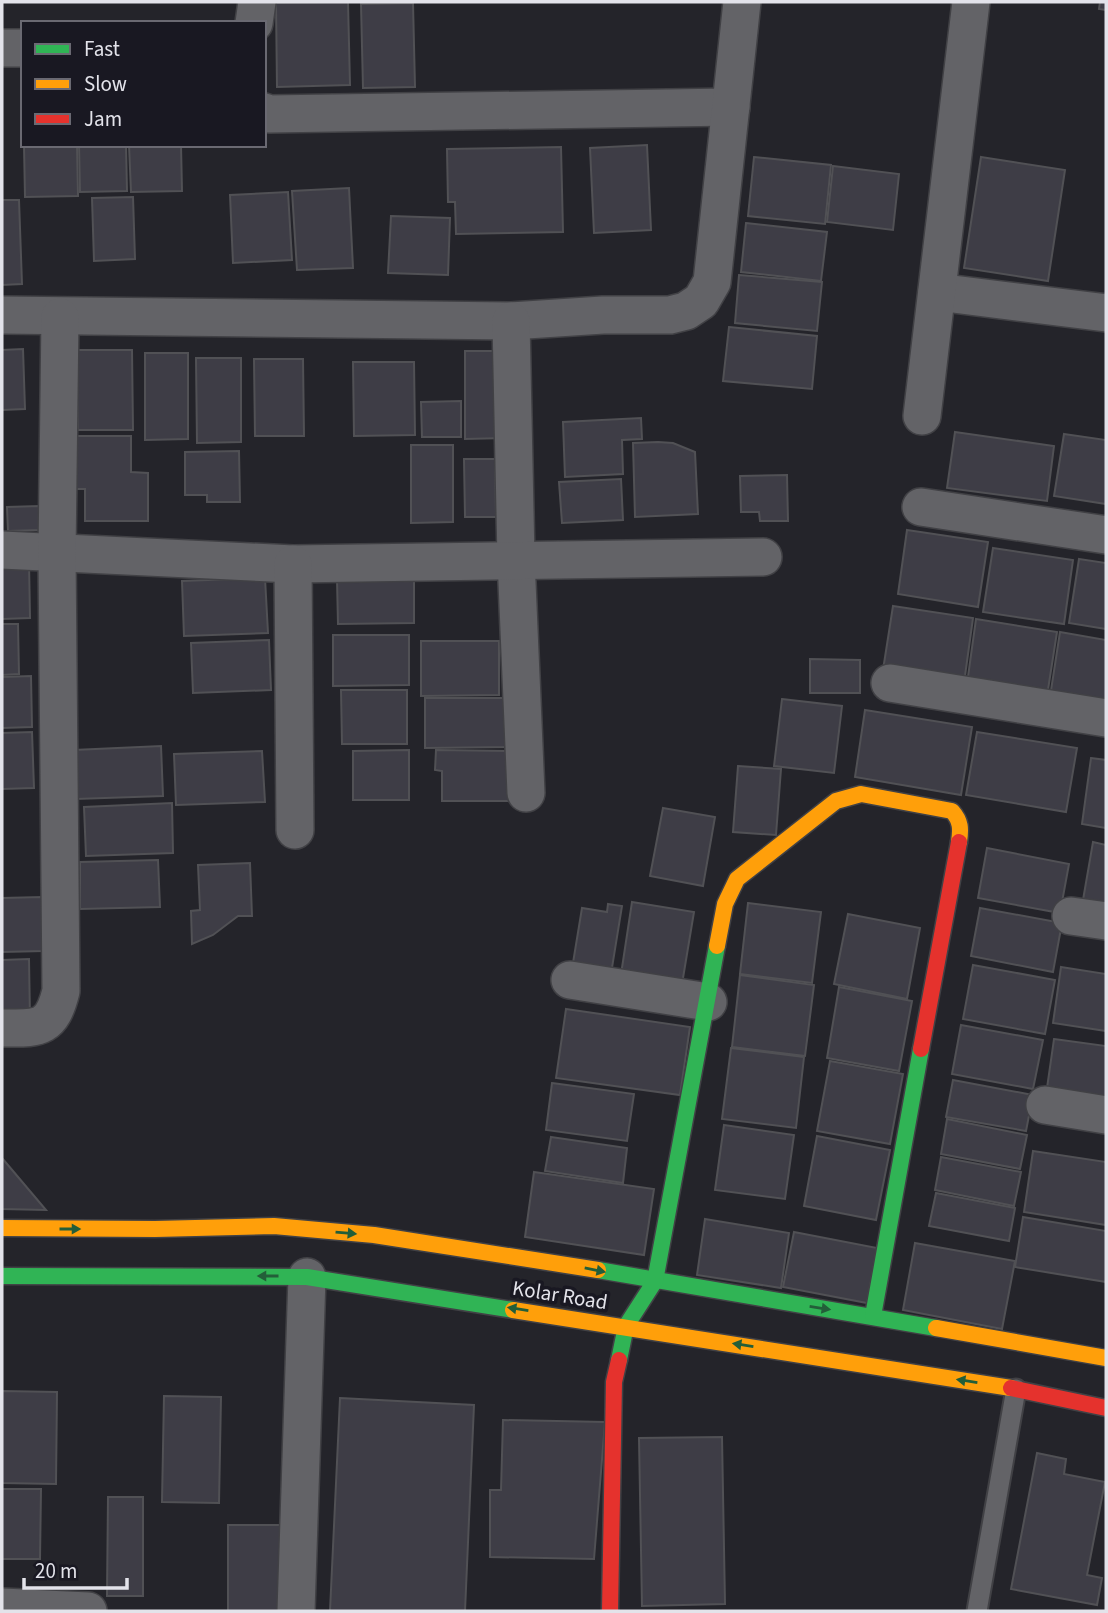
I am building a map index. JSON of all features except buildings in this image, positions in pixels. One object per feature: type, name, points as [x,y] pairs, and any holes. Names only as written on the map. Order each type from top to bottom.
[{"type":"main road","points":[[610,1611],[614,1382],[626,1326],[655,1281],[725,904],[737,880],[836,801],[861,794],[952,811],[958,818],[961,829],[873,1316]]},
{"type":"main road","name":"Kolar Road","points":[[2,1228],[155,1229],[274,1226],[374,1235],[523,1257],[1106,1358]]},
{"type":"main road","name":"Kolar Road","points":[[2,1276],[307,1277],[1016,1389],[1106,1408]]},
{"type":"street","points":[[254,21],[257,2]]},
{"type":"street","points":[[2,316],[511,321],[603,315],[670,315],[686,311],[701,301],[712,282],[743,2]]},
{"type":"street","points":[[922,416],[971,2]]},
{"type":"street","points":[[2,48],[21,48]]},
{"type":"street","points":[[266,113],[731,107]]},
{"type":"street","points":[[937,292],[1106,313]]},
{"type":"street","points":[[2,1028],[36,1028],[45,1023],[57,1009],[61,991],[57,554],[60,317]]},
{"type":"street","points":[[511,321],[516,559],[526,793]]},
{"type":"street","points":[[921,507],[1106,535]]},
{"type":"street","points":[[2,550],[293,564],[763,557]]},
{"type":"street","points":[[293,564],[295,830]]},
{"type":"street","points":[[890,683],[1106,718]]},
{"type":"street","points":[[570,980],[708,1002]]},
{"type":"street","points":[[1045,1105],[1106,1115]]},
{"type":"street","points":[[296,1611],[307,1277]]},
{"type":"street","points":[[2,1607],[88,1611]]},
{"type":"lane","points":[[977,1611],[1016,1389]]},
{"type":"traffic: fast","points":[[619,1360],[626,1326],[655,1281],[717,946]]},
{"type":"traffic: fast","points":[[873,1316],[921,1049]]},
{"type":"traffic: fast","points":[[598,1270],[936,1328]]},
{"type":"traffic: fast","points":[[2,1276],[307,1277],[513,1310]]},
{"type":"traffic: slow","points":[[717,946],[725,904],[737,879],[836,801],[861,794],[952,811],[960,825],[959,842]]},
{"type":"traffic: slow","points":[[2,1228],[155,1229],[274,1226],[374,1235],[598,1270]]},
{"type":"traffic: slow","points":[[513,1310],[1011,1388]]},
{"type":"traffic: slow","points":[[936,1328],[1106,1358]]},
{"type":"traffic: jam","points":[[921,1049],[959,842]]},
{"type":"traffic: jam","points":[[610,1611],[614,1382],[619,1360]]},
{"type":"traffic: jam","points":[[1011,1388],[1106,1408]]}]
